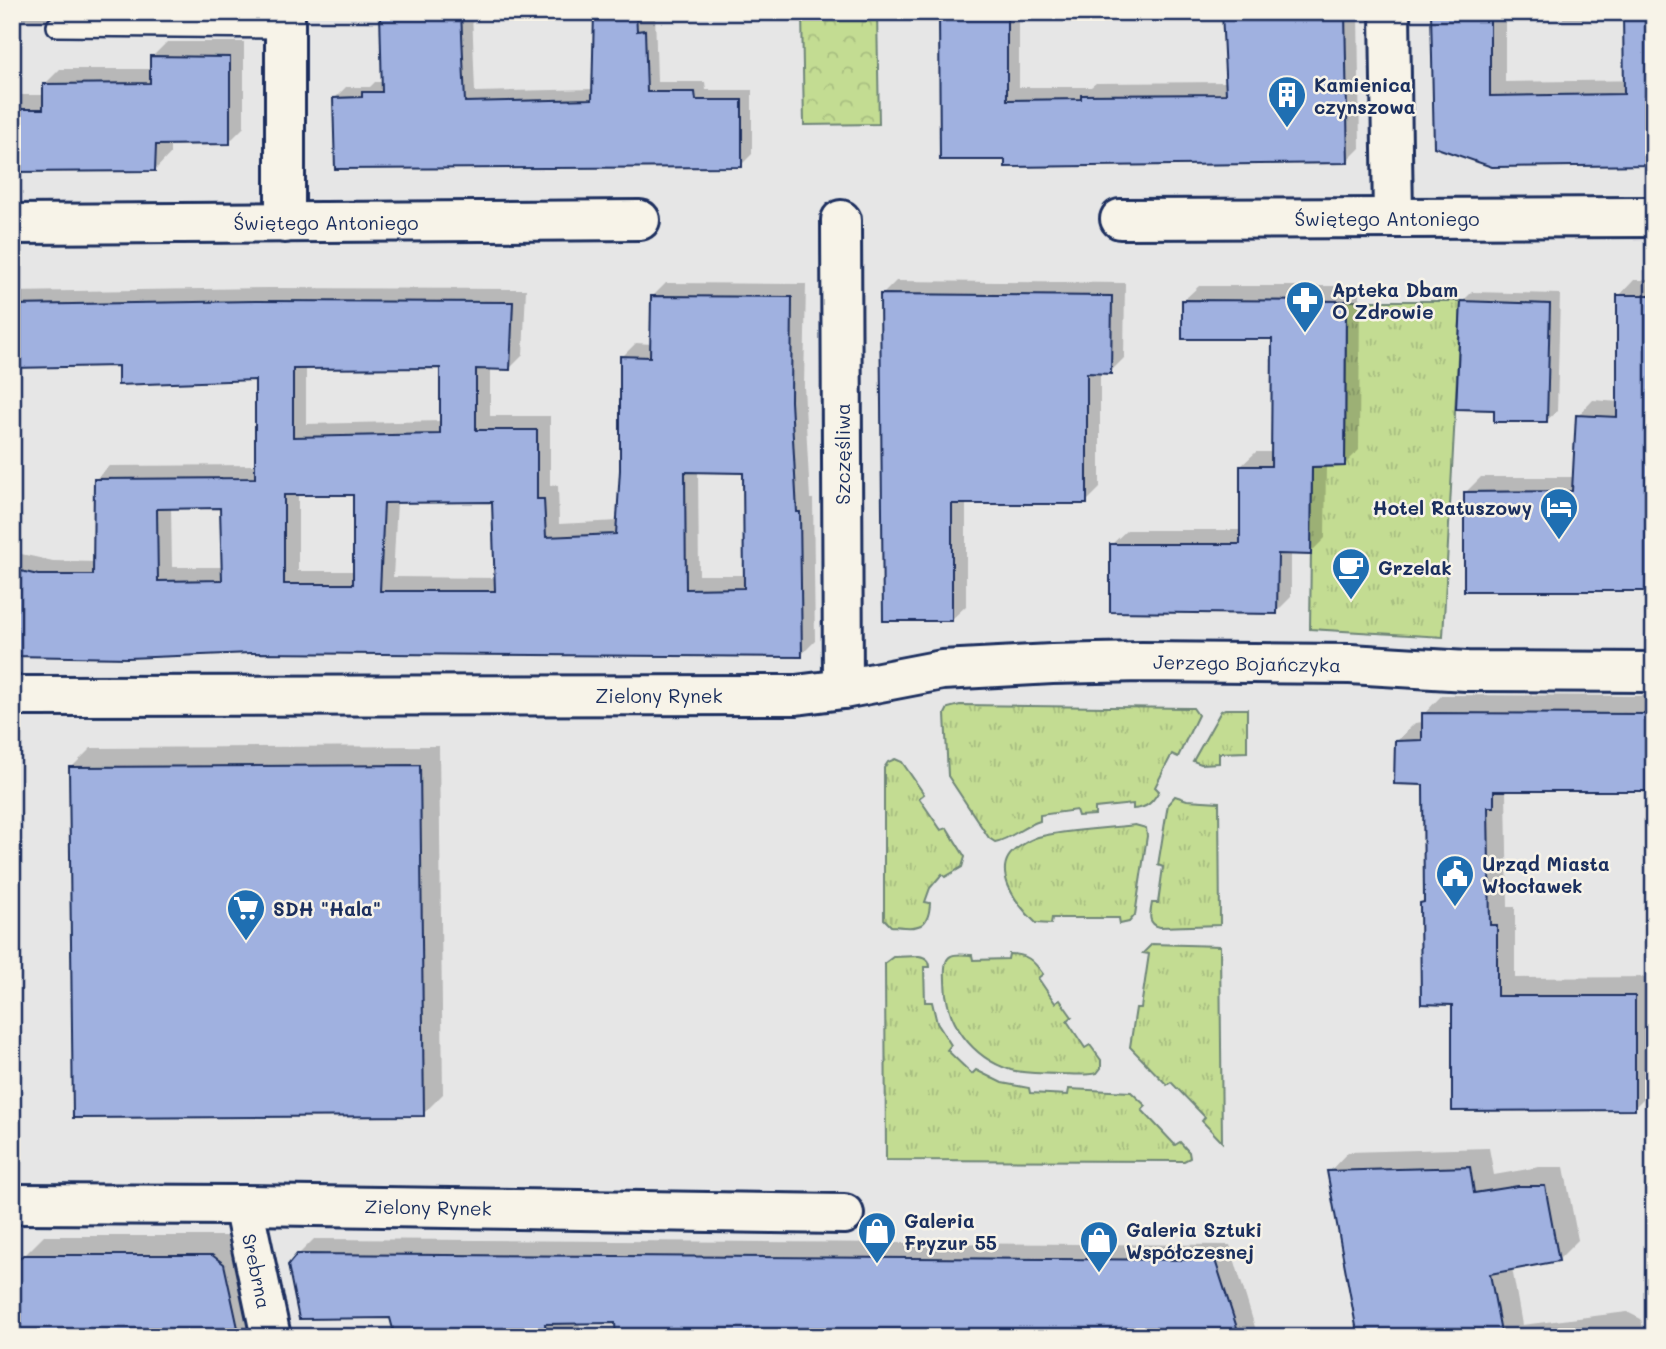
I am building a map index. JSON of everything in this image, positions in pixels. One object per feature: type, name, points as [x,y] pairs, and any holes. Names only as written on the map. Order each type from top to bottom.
[{"type":"street","points":[[1390,12],[1393,218]]},
{"type":"street","points":[[285,20],[285,223]]},
{"type":"street","name":"Świętego Antoniego","points":[[1120,219],[1654,217]]},
{"type":"street","name":"Świętego Antoniego","points":[[12,223],[640,220]]},
{"type":"street","name":"Szczęśliwa","points":[[841,220],[843,689]]},
{"type":"street","name":"Jerzego Bojańczyka","points":[[843,689],[942,670],[1052,664],[1306,663],[1467,671],[1654,672]]},
{"type":"street","name":"Zielony Rynek","points":[[12,696],[796,695],[843,689]]},
{"type":"street","name":"Zielony Rynek","points":[[12,1204],[844,1214]]},
{"type":"street","name":"Srebrna","points":[[243,1205],[271,1337]]},
{"type":"lane","points":[[57,26],[285,20]]},
{"type":"green space","points":[[802,12],[877,12],[879,124],[804,125]]},
{"type":"green space","points":[[1346,301],[1461,301],[1443,637],[1310,629],[1312,467],[1345,466]]},
{"type":"green space","points":[[960,705],[1193,708],[1198,715],[1178,757],[1172,754],[1155,787],[1159,791],[1149,804],[1133,809],[1133,804],[1095,808],[1095,815],[1078,816],[1076,810],[1040,815],[1040,821],[995,842],[989,838],[948,776],[945,714],[948,708]]},
{"type":"green space","points":[[1247,709],[1247,752],[1219,753],[1219,763],[1201,764],[1193,761],[1221,711]]},
{"type":"green space","points":[[895,759],[902,762],[924,794],[919,798],[941,830],[947,828],[965,857],[962,867],[945,877],[942,874],[930,888],[925,902],[930,903],[927,919],[914,927],[891,926],[884,919],[884,768],[888,762]]},
{"type":"green space","points":[[1175,796],[1187,800],[1219,802],[1220,925],[1160,927],[1151,921],[1152,903],[1158,903],[1163,867],[1158,865],[1168,804]]},
{"type":"green space","points":[[1135,825],[1146,828],[1147,836],[1135,915],[1129,922],[1120,924],[1119,918],[1052,918],[1051,924],[1036,923],[1008,886],[1005,865],[1010,855],[1038,837]]},
{"type":"green space","points":[[1152,944],[1220,946],[1222,1142],[1202,1121],[1205,1117],[1171,1082],[1167,1085],[1130,1047],[1136,1008],[1141,1008],[1149,954],[1143,953]]},
{"type":"green space","points":[[1009,954],[1025,957],[1043,974],[1038,978],[1055,1003],[1060,1000],[1072,1017],[1067,1021],[1085,1048],[1090,1045],[1101,1060],[1101,1068],[1097,1073],[1083,1075],[1011,1070],[984,1057],[963,1036],[950,1011],[946,996],[945,971],[948,958],[972,955],[973,960],[1008,959]]},
{"type":"green space","points":[[919,956],[927,959],[930,965],[924,967],[925,1002],[932,1002],[937,1023],[951,1045],[947,1050],[972,1074],[976,1070],[1002,1083],[1029,1088],[1030,1093],[1068,1095],[1069,1089],[1131,1092],[1146,1106],[1142,1110],[1175,1145],[1180,1142],[1189,1152],[1190,1158],[1184,1161],[886,1160],[885,963],[893,957]]},
{"type":"building","points":[[380,12],[461,12],[465,102],[592,99],[594,12],[636,12],[637,31],[645,30],[647,92],[695,92],[696,100],[742,100],[742,167],[335,169],[333,98],[362,97],[362,92],[382,92]]},
{"type":"building","points":[[939,12],[1007,12],[1007,100],[1081,99],[1081,95],[1226,94],[1222,12],[1345,12],[1348,163],[1005,167],[1005,160],[940,160]]},
{"type":"building","points":[[1431,12],[1490,12],[1490,96],[1624,94],[1623,12],[1651,12],[1654,165],[1492,167],[1434,147]]},
{"type":"building","points":[[150,56],[230,57],[230,144],[156,145],[155,171],[12,172],[12,109],[43,109],[43,84],[150,83]]},
{"type":"building","points":[[880,294],[1112,296],[1111,374],[1087,373],[1087,504],[952,504],[952,621],[883,621]]},
{"type":"building","name":"Hotel Ratuszowy","points":[[1617,295],[1654,295],[1654,591],[1464,591],[1464,492],[1572,491],[1576,415],[1617,417]]},
{"type":"building","points":[[651,296],[792,297],[791,401],[797,512],[800,512],[802,657],[251,653],[128,658],[12,656],[12,569],[38,575],[93,575],[94,479],[255,478],[255,380],[118,385],[118,366],[12,368],[12,305],[255,301],[513,302],[510,370],[476,369],[476,430],[537,430],[537,499],[544,499],[546,537],[616,534],[620,470],[620,356],[650,357]],"holes":[[[440,368],[440,434],[293,437],[293,369]],[[685,472],[743,473],[744,588],[686,589]],[[284,495],[353,495],[353,584],[284,584]],[[492,502],[495,591],[380,591],[384,503]],[[220,508],[222,580],[158,581],[157,509]]]},
{"type":"building","points":[[1182,300],[1346,301],[1345,466],[1312,467],[1311,555],[1278,554],[1277,614],[1110,612],[1110,544],[1240,544],[1240,466],[1271,466],[1272,339],[1182,339]]},
{"type":"building","points":[[1461,301],[1550,304],[1547,422],[1494,422],[1494,410],[1456,409]]},
{"type":"building","name":"Urząd Miasta Włocławek","points":[[1422,713],[1654,714],[1654,791],[1494,791],[1494,807],[1488,807],[1490,925],[1497,925],[1497,996],[1635,996],[1635,1110],[1452,1111],[1452,1005],[1421,1004],[1423,785],[1394,784],[1395,741],[1422,740]]},
{"type":"building","name":"SDH \"Hala\"","points":[[420,765],[424,1116],[73,1118],[69,767]]},
{"type":"building","points":[[1470,1167],[1474,1193],[1518,1186],[1545,1186],[1559,1261],[1490,1274],[1502,1337],[1358,1337],[1327,1171]]},
{"type":"building","points":[[297,1254],[1215,1260],[1240,1337],[616,1337],[615,1323],[545,1324],[547,1337],[395,1337],[390,1318],[299,1319],[288,1265]]},
{"type":"building","points":[[23,1255],[212,1255],[224,1264],[240,1337],[15,1337],[14,1263]]},
{"type":"place","name":"Kamienica czynszowa","points":[[1287,129]]},
{"type":"place","name":"Apteka Dbam O Zdrowie","points":[[1305,334]]},
{"type":"place","name":"Hotel Ratuszowy","points":[[1559,541]]},
{"type":"place","name":"Grzelak","points":[[1351,601]]},
{"type":"place","name":"Urząd Miasta Włocławek","points":[[1455,908]]},
{"type":"place","name":"SDH \"Hala\"","points":[[246,942]]},
{"type":"place","name":"Galeria Fryzur 55","points":[[877,1265]]},
{"type":"place","name":"Galeria Sztuki Współczesnej","points":[[1099,1274]]}]
